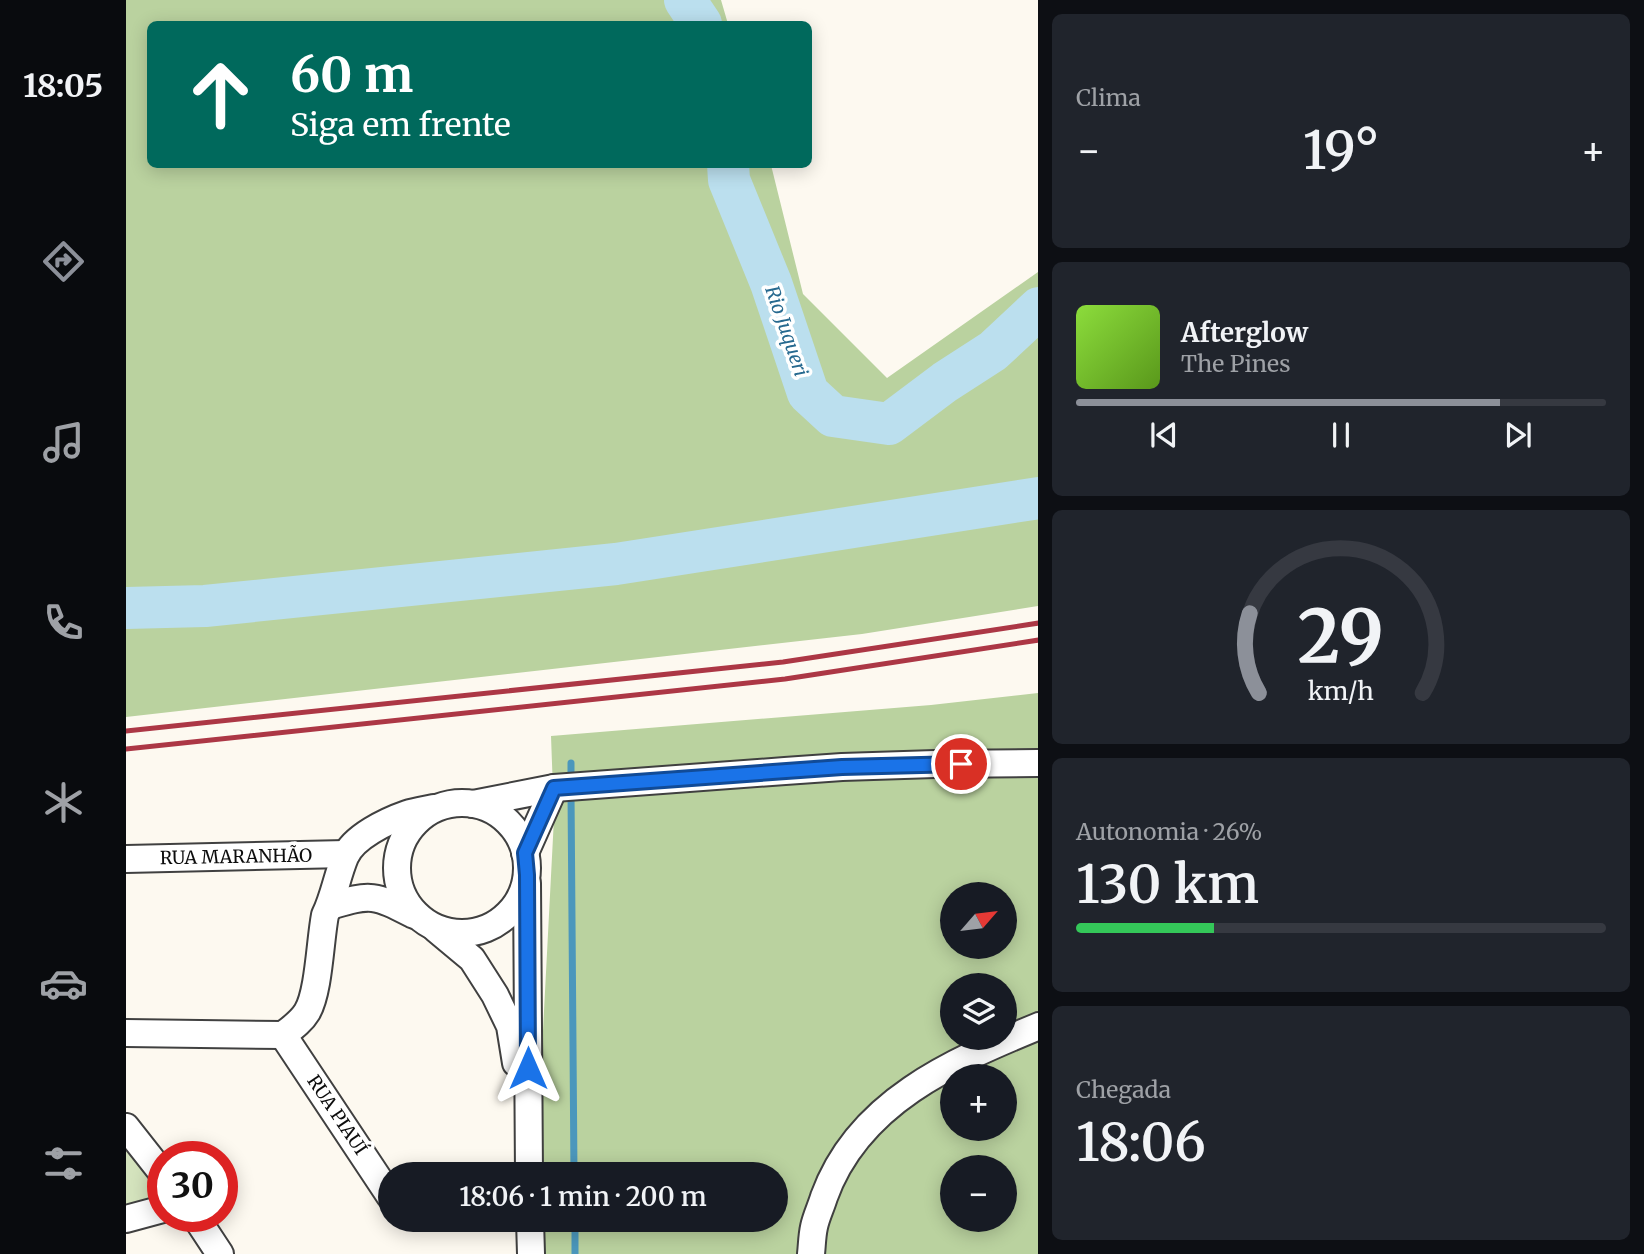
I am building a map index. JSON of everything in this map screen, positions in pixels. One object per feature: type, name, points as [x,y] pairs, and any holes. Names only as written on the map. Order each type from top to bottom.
[{"type":"street","points":[[126,1033],[283,1035],[299,1023],[308,1012],[314,995],[325,915],[346,854],[354,843],[377,827],[408,814],[453,803],[473,804],[554,788],[842,767],[1038,763]]},
{"type":"street","points":[[330,906],[358,898],[374,897],[455,933],[475,932],[495,925],[510,912],[522,895],[526,864],[554,788]]},
{"type":"street","points":[[473,804],[491,810],[507,821],[519,837],[526,864],[529,1162]]},
{"type":"street","points":[[434,808],[414,823],[400,845],[396,870],[402,895],[426,922],[472,959],[495,996],[509,1026],[529,1148]]},
{"type":"street","name":"RUA MARANHÃO","points":[[126,859],[346,854]]},
{"type":"street","points":[[811,1254],[814,1225],[831,1177],[858,1137],[881,1113],[924,1080],[977,1051],[1038,1026]]},
{"type":"street","name":"RUA PIAUÍ","points":[[283,1035],[378,1178]]},
{"type":"street","points":[[126,1127],[147,1154]]},
{"type":"street","points":[[126,1219],[147,1213]]},
{"type":"street","points":[[206,1232],[220,1254]]},
{"type":"street","points":[[530,1232],[531,1254]]},
{"type":"green space","points":[[126,0],[721,0],[727,21],[147,21],[147,168],[772,168],[803,294],[887,378],[1038,272],[1038,606],[862,634],[126,717]]},
{"type":"green space","points":[[1038,693],[1038,1254],[539,1254],[538,1232],[788,1232],[788,1162],[537,1162],[554,818],[551,736],[931,705]]},
{"type":"green space","points":[[126,1143],[147,1165],[147,1203],[126,1206]]},
{"type":"waterway","name":"Rio Juqueri","points":[[685,0],[699,21]]},
{"type":"waterway","name":"Rio Juqueri","points":[[728,168],[729,180],[771,283],[808,393],[833,416],[889,424],[945,382],[993,351],[1038,309]]},
{"type":"waterway","points":[[126,608],[205,606],[616,564],[1038,498]]},
{"type":"waterway","points":[[571,763],[571,782]]},
{"type":"waterway","points":[[571,793],[574,1162]]},
{"type":"waterway","points":[[575,1232],[575,1254]]},
{"type":"railway","points":[[126,731],[783,662],[1038,623]]},
{"type":"railway","points":[[126,749],[785,679],[1038,640]]},
{"type":"route","points":[[528,1068],[525,853],[554,788],[842,767],[961,764]]}]
